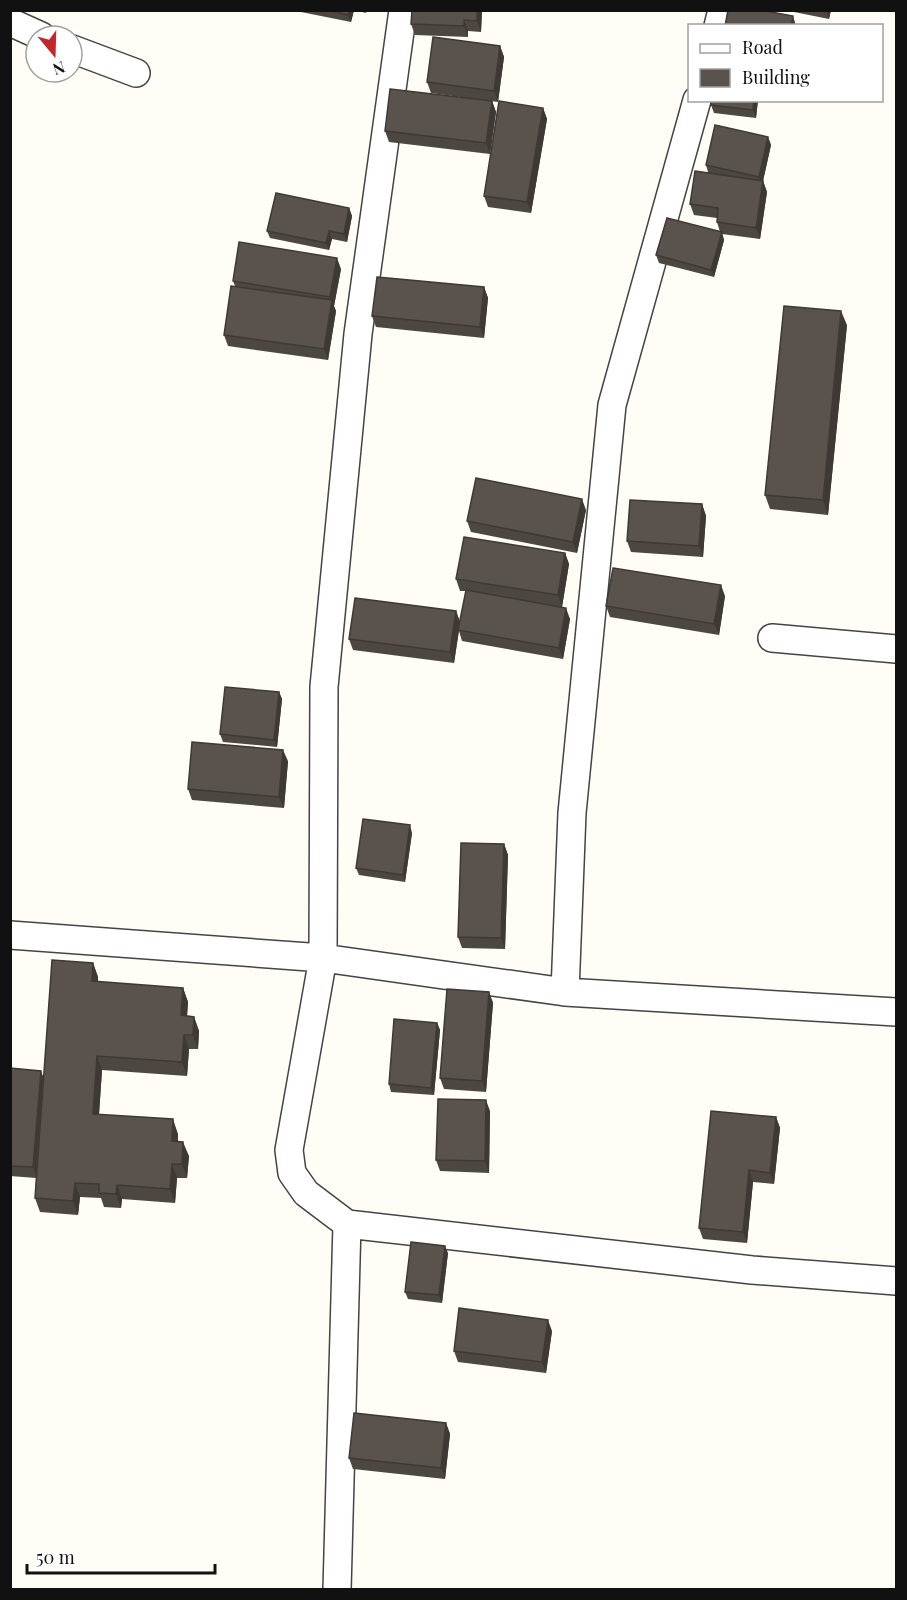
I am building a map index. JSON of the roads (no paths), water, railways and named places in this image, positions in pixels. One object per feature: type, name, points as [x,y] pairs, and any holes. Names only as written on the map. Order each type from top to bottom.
[{"type":"street","points":[[403,10],[358,334],[324,687],[323,958],[288,1150],[292,1173],[306,1192],[347,1224],[752,1270],[897,1281]]},
{"type":"street","points":[[10,22],[24,28]]},
{"type":"street","points":[[84,54],[136,73]]},
{"type":"street","points":[[565,992],[572,813],[612,405],[696,102]]},
{"type":"street","points":[[772,638],[897,648]]},
{"type":"street","points":[[10,935],[323,958],[565,992],[897,1012]]},
{"type":"street","points":[[337,1590],[347,1224]]}]
